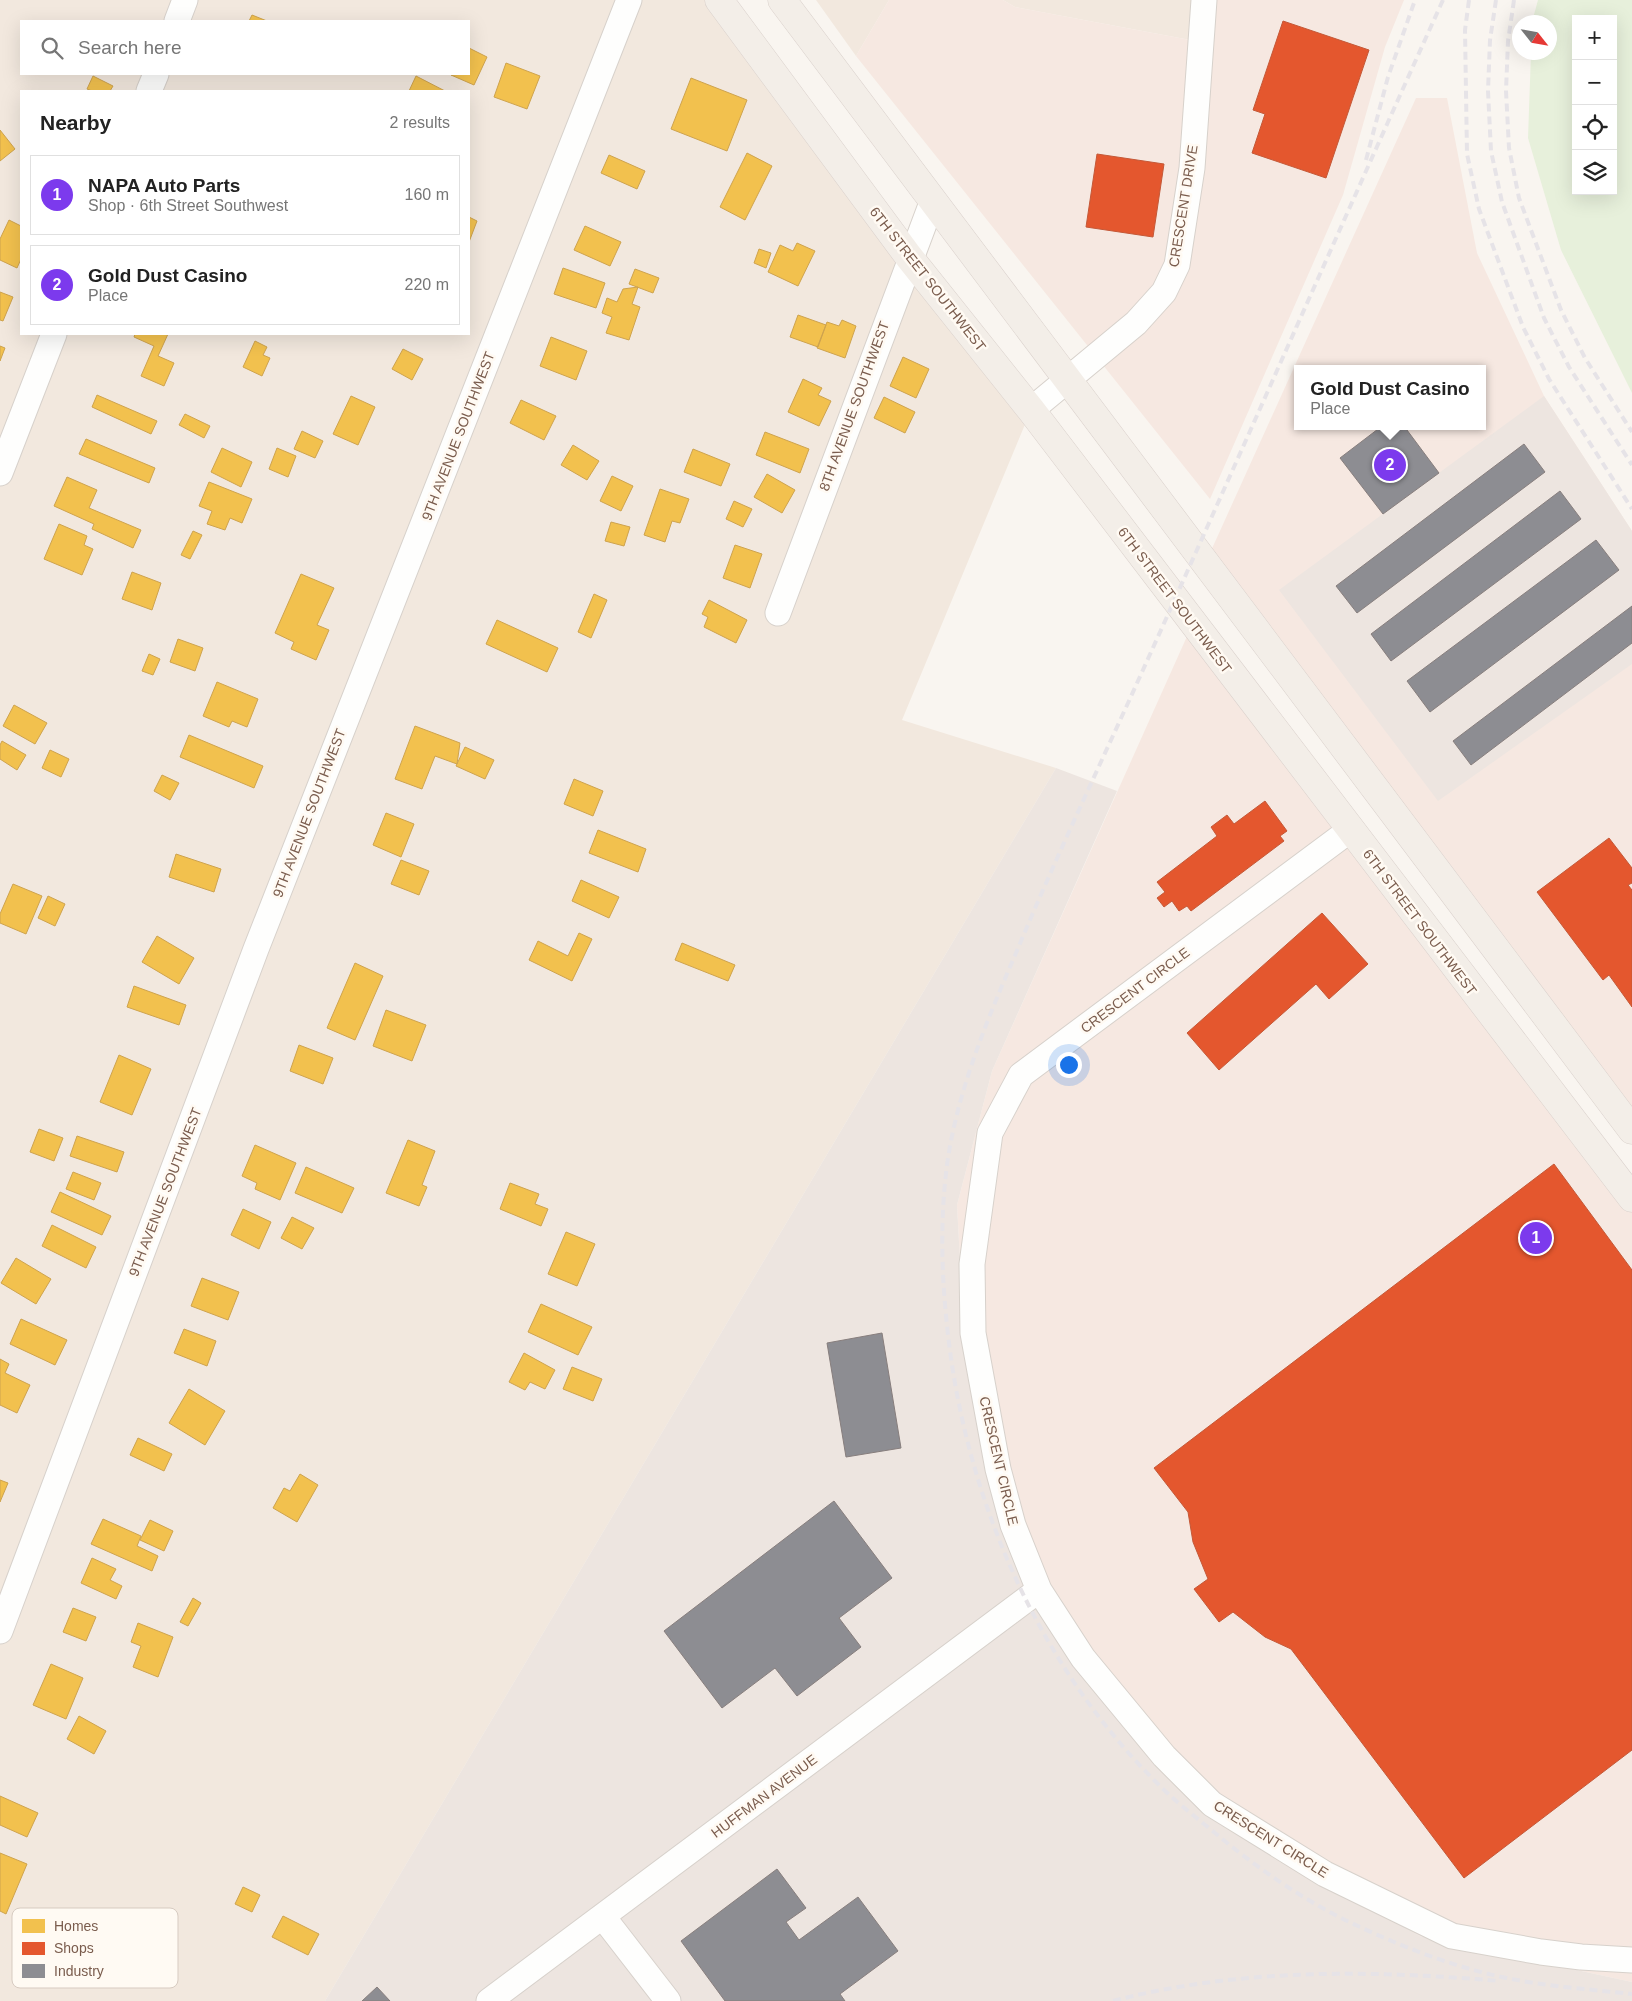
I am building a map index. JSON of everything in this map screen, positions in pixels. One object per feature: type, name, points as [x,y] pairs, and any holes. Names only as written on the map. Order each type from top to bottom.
[{"type":"main road","name":"6TH STREET SOUTHWEST","points":[[719,0],[909,257],[1031,410],[1632,1198]]},
{"type":"main road","points":[[782,0],[1632,1130]]},
{"type":"street","points":[[177,20],[185,0]]},
{"type":"street","name":"9TH AVENUE SOUTHWEST","points":[[0,1631],[5,1600],[256,949],[629,0]]},
{"type":"street","name":"CRESCENT DRIVE","points":[[1031,410],[1136,323],[1164,292],[1177,264],[1192,168],[1204,0]]},
{"type":"street","points":[[149,90],[156,75]]},
{"type":"street","name":"8TH AVENUE SOUTHWEST","points":[[778,613],[909,257],[932,200]]},
{"type":"street","points":[[0,472],[54,335]]},
{"type":"street","name":"CRESCENT CIRCLE","points":[[1350,830],[1021,1074],[990,1133],[972,1264],[973,1333],[998,1470],[1013,1525],[1039,1590],[1083,1658],[1164,1756],[1212,1804],[1326,1874],[1452,1936],[1581,1958],[1632,1960]]},
{"type":"street","name":"HUFFMAN AVENUE","points":[[489,2001],[1039,1590]]},
{"type":"street","points":[[603,1917],[668,2001]]},
{"type":"shaded area","points":[[0,0],[719,0],[1031,410],[902,720],[1056,768],[325,2001],[0,2001]]},
{"type":"shaded area","points":[[816,0],[889,0],[856,56]]},
{"type":"shaded area","points":[[889,0],[1003,0],[1015,7],[1201,42],[1203,0],[1404,0],[1385,47],[1343,195],[1210,499],[856,56]]},
{"type":"shaded area","points":[[1003,0],[1203,0],[1201,42],[1015,7]]},
{"type":"shaded area","points":[[1416,98],[1447,98],[1477,253],[1544,396],[1632,531],[1632,1128],[1205,564],[1294,367],[1294,430],[1486,430],[1486,365],[1295,365]]},
{"type":"shaded area","points":[[1544,396],[1632,531],[1632,664],[1438,801],[1279,590]]},
{"type":"shaded area","points":[[1193,623],[1632,1199],[1632,1982],[1420,1936],[1241,1837],[1113,1714],[1012,1554],[965,1351],[957,1205],[992,1071]]},
{"type":"shaded area","points":[[1056,768],[1117,791],[992,1071],[957,1205],[965,1351],[1012,1554],[1113,1714],[1241,1837],[1420,1936],[1632,1982],[1632,2001],[325,2001]]},
{"type":"green space","points":[[1538,0],[1632,0],[1632,393],[1561,250],[1528,138],[1531,60],[1557,60],[1557,15],[1534,15]]},
{"type":"building: Homes","points":[[252,15],[264,20],[250,20]]},
{"type":"building: Homes","points":[[470,48],[487,57],[474,85],[451,75],[470,75]]},
{"type":"building: Homes","points":[[506,63],[540,76],[527,109],[494,97]]},
{"type":"building: Homes","points":[[93,76],[113,86],[111,90],[87,89]]},
{"type":"building: Homes","points":[[416,76],[443,90],[409,90]]},
{"type":"building: Homes","points":[[691,78],[747,100],[727,151],[671,129]]},
{"type":"building: Homes","points":[[0,130],[15,149],[0,161]]},
{"type":"building: Homes","points":[[747,153],[772,166],[745,220],[720,207]]},
{"type":"building: Homes","points":[[609,155],[645,171],[637,189],[601,173]]},
{"type":"building: Homes","points":[[470,218],[477,221],[470,239]]},
{"type":"building: Homes","points":[[9,220],[20,226],[20,261],[17,268],[0,260],[0,239]]},
{"type":"building: Homes","points":[[585,226],[621,242],[610,266],[574,250]]},
{"type":"building: Homes","points":[[797,243],[815,251],[798,286],[768,272],[780,245],[793,251]]},
{"type":"building: Homes","points":[[759,249],[771,253],[766,268],[754,263]]},
{"type":"building: Homes","points":[[563,268],[605,283],[596,308],[554,294]]},
{"type":"building: Homes","points":[[635,269],[659,278],[653,293],[629,284]]},
{"type":"building: Homes","points":[[638,287],[632,304],[640,307],[629,340],[606,333],[612,317],[602,313],[607,298],[617,302],[623,289]]},
{"type":"building: Homes","points":[[0,292],[13,297],[3,321],[0,320]]},
{"type":"building: Homes","points":[[798,315],[826,325],[818,347],[790,337]]},
{"type":"building: Homes","points":[[842,320],[856,326],[845,358],[817,348],[827,322],[839,326]]},
{"type":"building: Homes","points":[[135,335],[168,335],[158,356],[174,363],[164,386],[141,376],[154,346],[134,337]]},
{"type":"building: Homes","points":[[551,337],[587,351],[576,380],[540,366]]},
{"type":"building: Homes","points":[[255,341],[267,347],[263,355],[270,358],[262,376],[243,367]]},
{"type":"building: Homes","points":[[0,346],[5,348],[0,361]]},
{"type":"building: Homes","points":[[403,349],[423,359],[412,380],[392,369]]},
{"type":"building: Homes","points":[[903,357],[929,369],[916,398],[890,386]]},
{"type":"building: Homes","points":[[803,379],[822,388],[818,395],[831,401],[819,426],[788,412]]},
{"type":"building: Homes","points":[[97,395],[157,421],[151,434],[92,407]]},
{"type":"building: Homes","points":[[351,396],[375,407],[358,445],[333,434]]},
{"type":"building: Homes","points":[[884,397],[915,412],[905,433],[874,418]]},
{"type":"building: Homes","points":[[521,400],[556,416],[544,440],[510,423]]},
{"type":"building: Homes","points":[[185,414],[210,426],[204,438],[179,425]]},
{"type":"building: Homes","points":[[302,431],[323,441],[315,458],[294,449]]},
{"type":"building: Homes","points":[[765,432],[809,449],[800,473],[756,455]]},
{"type":"building: Homes","points":[[86,439],[155,468],[149,483],[79,454]]},
{"type":"building: Homes","points":[[573,445],[599,461],[587,480],[561,465]]},
{"type":"building: Homes","points":[[222,448],[252,462],[241,487],[211,472]]},
{"type":"building: Homes","points":[[277,448],[296,456],[288,477],[269,469]]},
{"type":"building: Homes","points":[[693,449],[730,464],[721,486],[684,472]]},
{"type":"building: Homes","points":[[767,474],[795,490],[782,513],[754,497]]},
{"type":"building: Homes","points":[[612,476],[633,486],[621,511],[600,501]]},
{"type":"building: Homes","points":[[67,477],[97,490],[89,508],[141,530],[133,548],[92,529],[94,524],[54,506]]},
{"type":"building: Homes","points":[[209,482],[252,499],[242,523],[230,518],[225,530],[207,524],[212,511],[199,506]]},
{"type":"building: Homes","points":[[660,489],[689,499],[680,523],[672,521],[665,542],[644,535]]},
{"type":"building: Homes","points":[[734,501],[752,509],[743,527],[726,519]]},
{"type":"building: Homes","points":[[611,522],[630,527],[624,546],[605,541]]},
{"type":"building: Homes","points":[[59,524],[87,536],[84,545],[93,549],[82,575],[44,559]]},
{"type":"building: Homes","points":[[193,531],[202,535],[190,559],[181,555]]},
{"type":"building: Homes","points":[[735,545],[762,554],[750,588],[723,578]]},
{"type":"building: Homes","points":[[132,572],[161,583],[152,610],[122,599]]},
{"type":"building: Homes","points":[[301,574],[334,588],[317,625],[329,630],[316,660],[291,649],[294,642],[275,633]]},
{"type":"building: Homes","points":[[594,594],[607,600],[591,638],[578,632]]},
{"type":"building: Homes","points":[[709,600],[747,620],[736,643],[704,627],[708,617],[702,614]]},
{"type":"building: Homes","points":[[497,620],[558,648],[547,672],[486,644]]},
{"type":"building: Homes","points":[[178,639],[203,648],[195,671],[170,662]]},
{"type":"building: Homes","points":[[149,654],[160,659],[153,675],[142,671]]},
{"type":"building: Homes","points":[[217,682],[258,699],[247,727],[232,721],[229,727],[203,716]]},
{"type":"building: Homes","points":[[14,705],[47,723],[35,744],[3,726]]},
{"type":"building: Homes","points":[[415,726],[460,743],[457,764],[435,756],[422,789],[395,779]]},
{"type":"building: Homes","points":[[189,735],[263,766],[254,788],[180,757]]},
{"type":"building: Homes","points":[[2,741],[26,755],[17,770],[0,759],[0,745]]},
{"type":"building: Homes","points":[[465,747],[494,760],[485,779],[456,766]]},
{"type":"building: Homes","points":[[50,750],[69,759],[61,777],[42,768]]},
{"type":"building: Homes","points":[[162,775],[179,783],[170,800],[154,791]]},
{"type":"building: Homes","points":[[574,779],[603,791],[593,816],[564,804]]},
{"type":"building: Homes","points":[[386,813],[414,824],[401,857],[373,845]]},
{"type":"building: Homes","points":[[598,830],[646,849],[638,872],[589,853]]},
{"type":"building: Homes","points":[[176,854],[221,869],[214,892],[169,877]]},
{"type":"building: Homes","points":[[401,860],[429,871],[419,895],[391,884]]},
{"type":"building: Homes","points":[[581,880],[619,897],[609,918],[572,901]]},
{"type":"building: Homes","points":[[13,884],[42,896],[26,934],[0,923],[0,914]]},
{"type":"building: Homes","points":[[48,896],[65,904],[55,926],[38,918]]},
{"type":"building: Homes","points":[[579,933],[592,939],[572,981],[529,960],[538,941],[568,956]]},
{"type":"building: Homes","points":[[157,936],[194,958],[179,984],[142,962]]},
{"type":"building: Homes","points":[[682,943],[735,965],[728,981],[675,960]]},
{"type":"building: Homes","points":[[355,963],[383,976],[355,1040],[327,1028]]},
{"type":"building: Homes","points":[[134,986],[186,1005],[179,1025],[127,1007]]},
{"type":"building: Homes","points":[[386,1010],[426,1025],[412,1061],[373,1046]]},
{"type":"building: Homes","points":[[299,1045],[333,1058],[323,1084],[290,1071]]},
{"type":"building: Homes","points":[[119,1055],[151,1069],[132,1115],[100,1102]]},
{"type":"building: Homes","points":[[39,1129],[63,1138],[54,1161],[30,1152]]},
{"type":"building: Homes","points":[[77,1136],[124,1152],[117,1172],[70,1156]]},
{"type":"building: Homes","points":[[408,1140],[435,1151],[422,1185],[427,1187],[419,1206],[386,1193]]},
{"type":"building: Homes","points":[[255,1145],[296,1163],[280,1200],[255,1189],[257,1183],[242,1176]]},
{"type":"building: Homes","points":[[306,1167],[354,1188],[342,1213],[295,1193]]},
{"type":"building: Homes","points":[[73,1172],[101,1183],[94,1200],[66,1189]]},
{"type":"building: Homes","points":[[510,1183],[539,1194],[535,1204],[548,1209],[541,1226],[500,1209]]},
{"type":"building: Homes","points":[[60,1192],[111,1216],[102,1235],[51,1212]]},
{"type":"building: Homes","points":[[243,1209],[271,1222],[259,1249],[231,1235]]},
{"type":"building: Homes","points":[[292,1217],[314,1228],[302,1249],[281,1238]]},
{"type":"building: Homes","points":[[52,1225],[96,1247],[86,1268],[42,1246]]},
{"type":"building: Homes","points":[[566,1232],[595,1244],[577,1286],[548,1274]]},
{"type":"building: Homes","points":[[16,1258],[51,1279],[36,1304],[1,1283]]},
{"type":"building: Homes","points":[[202,1278],[239,1292],[228,1320],[191,1306]]},
{"type":"building: Homes","points":[[541,1304],[592,1327],[578,1355],[528,1332]]},
{"type":"building: Homes","points":[[21,1319],[67,1340],[55,1365],[10,1344]]},
{"type":"building: Homes","points":[[184,1329],[216,1341],[207,1366],[174,1353]]},
{"type":"building: Homes","points":[[524,1353],[555,1370],[545,1389],[530,1382],[525,1390],[509,1382]]},
{"type":"building: Homes","points":[[0,1359],[9,1364],[5,1373],[30,1385],[17,1413],[0,1405]]},
{"type":"building: Homes","points":[[572,1367],[602,1379],[593,1401],[563,1389]]},
{"type":"building: Homes","points":[[189,1389],[225,1411],[205,1445],[169,1423]]},
{"type":"building: Homes","points":[[138,1438],[172,1454],[164,1471],[130,1455]]},
{"type":"building: Homes","points":[[300,1474],[318,1485],[297,1522],[273,1508],[284,1488],[290,1491]]},
{"type":"building: Homes","points":[[0,1480],[8,1483],[0,1502]]},
{"type":"building: Homes","points":[[103,1519],[141,1536],[137,1546],[158,1556],[152,1571],[91,1544]]},
{"type":"building: Homes","points":[[150,1520],[173,1531],[164,1551],[140,1540]]},
{"type":"building: Homes","points":[[92,1558],[116,1569],[110,1580],[122,1586],[116,1599],[81,1583]]},
{"type":"building: Homes","points":[[193,1598],[201,1603],[188,1626],[180,1622]]},
{"type":"building: Homes","points":[[73,1608],[96,1617],[86,1641],[63,1632]]},
{"type":"building: Homes","points":[[138,1623],[173,1637],[158,1677],[133,1667],[141,1646],[131,1642]]},
{"type":"building: Homes","points":[[51,1664],[83,1678],[66,1719],[33,1705]]},
{"type":"building: Homes","points":[[79,1716],[106,1731],[94,1754],[67,1739]]},
{"type":"building: Homes","points":[[0,1796],[38,1813],[27,1837],[0,1825]]},
{"type":"building: Homes","points":[[0,1853],[27,1864],[6,1914],[0,1911]]},
{"type":"building: Homes","points":[[243,1887],[260,1895],[252,1912],[235,1904]]},
{"type":"building: Homes","points":[[283,1916],[319,1934],[308,1955],[272,1937]]},
{"type":"building: Shops","points":[[1283,21],[1369,50],[1326,178],[1252,153],[1265,114],[1253,110]]},
{"type":"building: Shops","points":[[1097,154],[1164,164],[1153,237],[1086,227]]},
{"type":"building: Shops","points":[[1265,801],[1287,831],[1280,836],[1284,841],[1191,911],[1187,906],[1179,911],[1172,901],[1164,907],[1157,898],[1165,892],[1157,882],[1217,836],[1211,827],[1227,815],[1234,824]]},
{"type":"building: Shops","points":[[1609,838],[1632,868],[1632,883],[1628,885],[1632,890],[1632,1007],[1609,975],[1603,980],[1537,892]]},
{"type":"building: Shops","points":[[1322,913],[1368,964],[1329,999],[1316,984],[1219,1070],[1187,1033]]},
{"type":"building: Shops","points":[[1554,1164],[1632,1270],[1632,1750],[1464,1878],[1291,1649],[1265,1637],[1233,1612],[1219,1622],[1194,1589],[1208,1579],[1193,1542],[1188,1512],[1154,1468]]},
{"type":"building: Industry","points":[[1377,430],[1407,430],[1439,473],[1383,514],[1340,458]]},
{"type":"building: Industry","points":[[1524,444],[1545,472],[1357,613],[1336,586]]},
{"type":"building: Industry","points":[[1560,491],[1581,519],[1391,661],[1371,634]]},
{"type":"building: Industry","points":[[1596,540],[1619,570],[1430,712],[1407,681]]},
{"type":"building: Industry","points":[[1632,606],[1632,643],[1471,765],[1453,741]]},
{"type":"building: Industry","points":[[882,1333],[901,1448],[846,1457],[827,1343]]},
{"type":"building: Industry","points":[[834,1501],[892,1578],[839,1618],[861,1647],[797,1696],[775,1668],[722,1708],[664,1631]]},
{"type":"building: Industry","points":[[777,1869],[806,1908],[786,1922],[799,1940],[858,1897],[898,1951],[840,1994],[845,2001],[725,2001],[681,1941]]},
{"type":"building: Industry","points":[[377,1987],[390,2001],[362,2001]]},
{"type":"railway","points":[[1366,160],[1388,77],[1415,0]]},
{"type":"railway","points":[[1443,0],[1057,859],[984,1030],[958,1110],[947,1165],[942,1235],[945,1305],[950,1351],[961,1412],[976,1472],[996,1531],[1020,1588],[1049,1643],[1083,1695],[1121,1745],[1164,1790],[1235,1850],[1265,1872],[1312,1902],[1382,1937],[1439,1959],[1497,1976],[1547,1985],[1632,1994]]},
{"type":"railway","points":[[1469,0],[1465,30],[1467,154],[1479,209],[1523,327],[1549,379],[1632,509]]},
{"type":"railway","points":[[1496,0],[1490,40],[1488,91],[1491,151],[1502,202],[1544,318],[1569,367],[1632,465]]},
{"type":"railway","points":[[1514,0],[1508,41],[1506,91],[1509,148],[1519,198],[1561,310],[1585,358],[1632,432]]},
{"type":"railway","points":[[1113,2001],[1160,1990],[1208,1982],[1305,1974],[1403,1975],[1500,1981]]},
{"type":"place","name":"Gold Dust Casino","points":[[1390,465]]},
{"type":"place","name":"NAPA Auto Parts","points":[[1536,1238]]}]
